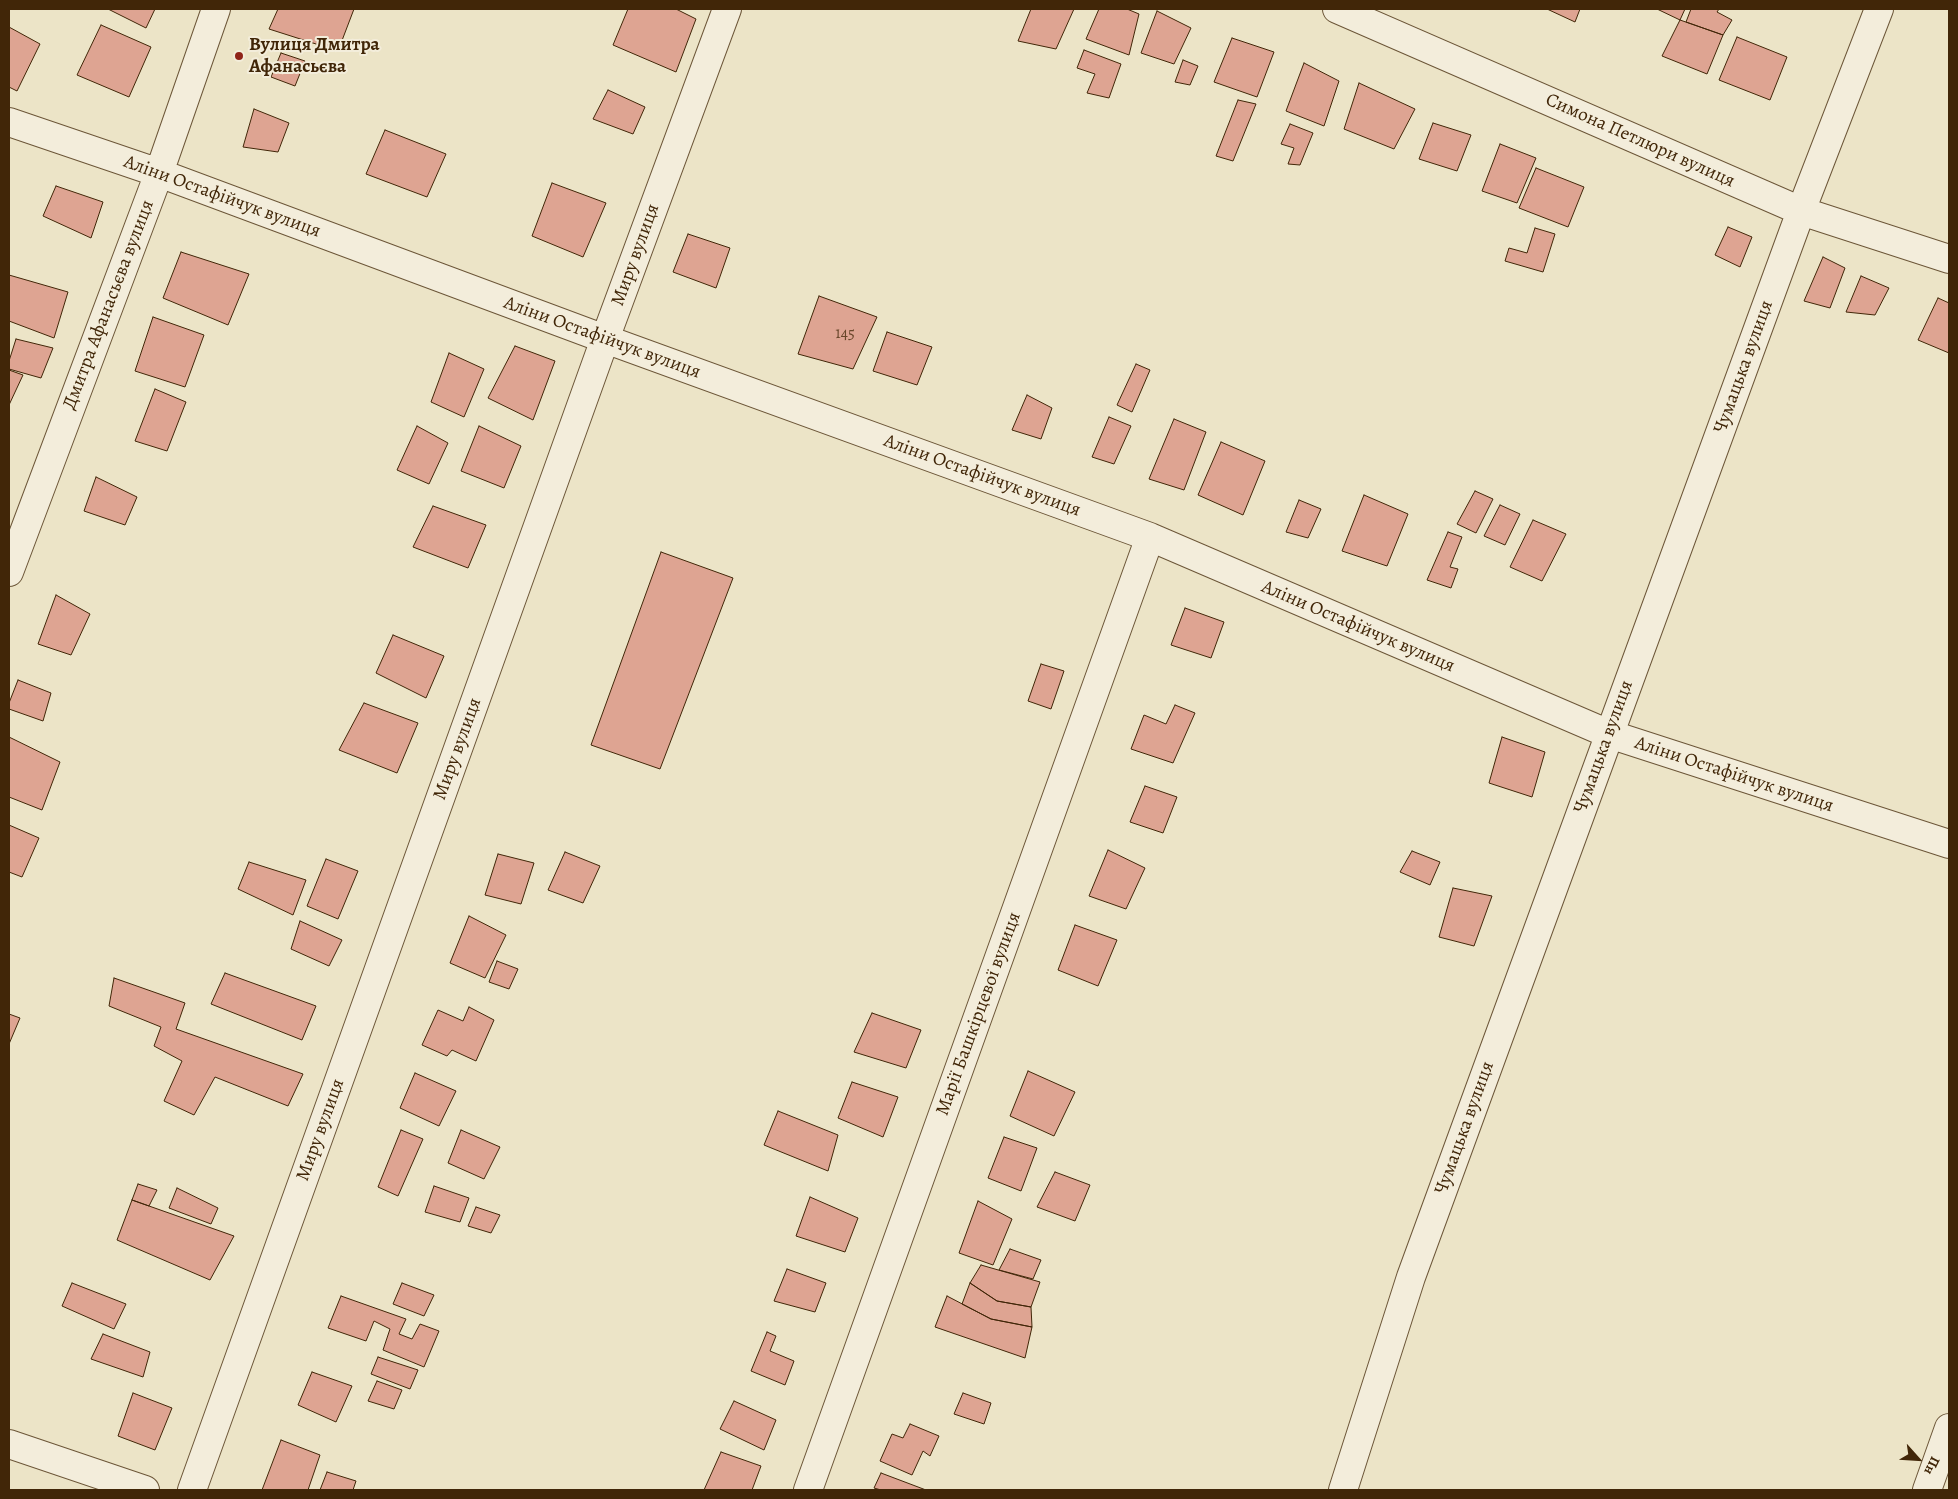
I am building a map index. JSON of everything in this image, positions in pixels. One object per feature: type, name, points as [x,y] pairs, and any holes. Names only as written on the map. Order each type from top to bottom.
[{"type":"street","name":"Дмитра Афанасьєва вулиця","points":[[9,572],[159,173],[216,9]]},
{"type":"street","name":"Миру вулиця","points":[[192,1490],[605,339],[727,9]]},
{"type":"street","name":"Симона Петлюри вулиця","points":[[1337,9],[1801,211],[1949,259]]},
{"type":"street","name":"Чумацька вулиця","points":[[1342,1490],[1411,1277],[1608,734],[1801,211],[1879,9]]},
{"type":"street","name":"Алiни Остафійчук вулиця","points":[[9,122],[159,173],[605,339],[1150,537],[1608,734],[1949,844]]},
{"type":"street","name":"Марії Башкірцевої вулиця","points":[[808,1490],[1150,537]]},
{"type":"street","points":[[1927,1490],[1949,1428]]},
{"type":"street","points":[[9,1444],[145,1490]]},
{"type":"building","points":[[108,9],[155,9],[146,28]]},
{"type":"building","points":[[278,9],[354,9],[338,51],[269,29]]},
{"type":"building","points":[[628,9],[676,9],[696,19],[676,72],[613,45]]},
{"type":"building","points":[[1031,9],[1074,9],[1056,49],[1018,41]]},
{"type":"building","points":[[1099,9],[1127,9],[1139,14],[1129,55],[1086,39]]},
{"type":"building","points":[[1547,9],[1580,9],[1575,22]]},
{"type":"building","points":[[1657,9],[1685,9],[1680,20]]},
{"type":"building","points":[[1691,9],[1719,9],[1717,12],[1732,20],[1723,35],[1686,22]]},
{"type":"building","points":[[1157,11],[1191,28],[1174,64],[1141,53]]},
{"type":"building","points":[[1680,20],[1723,35],[1707,74],[1662,56]]},
{"type":"building","points":[[101,25],[151,47],[129,97],[77,75]]},
{"type":"building","points":[[9,27],[40,44],[17,91],[9,87]]},
{"type":"building","points":[[1737,37],[1787,57],[1770,100],[1719,80]]},
{"type":"building","points":[[1232,38],[1274,52],[1257,97],[1214,82]]},
{"type":"building","points":[[1084,50],[1121,64],[1109,98],[1087,93],[1095,74],[1077,68]]},
{"type":"building","points":[[281,53],[305,61],[295,86],[271,77]]},
{"type":"building","points":[[1183,60],[1198,66],[1190,85],[1175,82]]},
{"type":"building","points":[[1304,63],[1339,81],[1324,126],[1286,111]]},
{"type":"building","points":[[1359,83],[1415,109],[1394,149],[1344,129]]},
{"type":"building","points":[[608,90],[645,107],[633,134],[593,119]]},
{"type":"building","points":[[1238,100],[1256,104],[1233,161],[1216,156]]},
{"type":"building","points":[[254,109],[289,123],[278,152],[243,147]]},
{"type":"building","points":[[1433,123],[1471,135],[1457,171],[1419,159]]},
{"type":"building","points":[[1290,124],[1313,133],[1300,165],[1288,164],[1294,148],[1281,144]]},
{"type":"building","points":[[385,130],[446,154],[427,197],[366,174]]},
{"type":"building","points":[[1500,144],[1536,158],[1517,203],[1482,191]]},
{"type":"building","points":[[1536,168],[1584,187],[1568,227],[1519,208]]},
{"type":"building","points":[[552,183],[606,203],[583,257],[532,236]]},
{"type":"building","points":[[56,186],[103,202],[91,238],[43,216]]},
{"type":"building","points":[[1728,227],[1752,237],[1740,267],[1715,255]]},
{"type":"building","points":[[1535,228],[1555,234],[1543,272],[1505,261],[1509,248],[1527,253]]},
{"type":"building","points":[[688,234],[730,248],[716,288],[673,272]]},
{"type":"building","points":[[181,252],[249,274],[228,325],[163,298]]},
{"type":"building","points":[[1823,257],[1845,268],[1830,308],[1804,301]]},
{"type":"building","points":[[9,275],[68,292],[54,338],[9,321]]},
{"type":"building","points":[[1861,276],[1889,288],[1875,315],[1846,312]]},
{"type":"building","points":[[819,296],[877,317],[853,369],[798,354]]},
{"type":"building","points":[[1938,298],[1949,303],[1949,353],[1918,340]]},
{"type":"building","points":[[153,317],[204,335],[185,387],[135,371]]},
{"type":"building","points":[[887,332],[932,347],[917,385],[873,371]]},
{"type":"building","points":[[16,339],[53,348],[41,378],[9,369],[9,361]]},
{"type":"building","points":[[515,346],[555,361],[533,420],[488,398]]},
{"type":"building","points":[[449,353],[484,369],[464,417],[431,402]]},
{"type":"building","points":[[1136,364],[1150,370],[1132,412],[1117,405]]},
{"type":"building","points":[[9,370],[23,375],[9,405]]},
{"type":"building","points":[[155,389],[186,402],[167,451],[135,441]]},
{"type":"building","points":[[1027,395],[1052,408],[1041,439],[1012,430]]},
{"type":"building","points":[[1109,417],[1131,426],[1114,464],[1092,457]]},
{"type":"building","points":[[1174,419],[1206,432],[1184,490],[1149,479]]},
{"type":"building","points":[[417,426],[448,443],[429,484],[397,470]]},
{"type":"building","points":[[479,426],[521,446],[504,488],[461,471]]},
{"type":"building","points":[[1221,442],[1265,461],[1243,515],[1198,495]]},
{"type":"building","points":[[96,477],[137,497],[125,525],[84,511]]},
{"type":"building","points":[[1475,491],[1493,499],[1476,533],[1457,524]]},
{"type":"building","points":[[1364,495],[1408,514],[1387,566],[1342,551]]},
{"type":"building","points":[[1299,500],[1321,509],[1308,538],[1286,532]]},
{"type":"building","points":[[1500,505],[1520,514],[1505,545],[1484,536]]},
{"type":"building","points":[[433,506],[486,525],[468,568],[413,547]]},
{"type":"building","points":[[1533,520],[1566,534],[1542,581],[1510,567]]},
{"type":"building","points":[[1448,532],[1462,537],[1450,567],[1458,569],[1451,588],[1427,580]]},
{"type":"building","points":[[661,552],[733,578],[660,769],[591,745]]},
{"type":"building","points":[[56,595],[90,614],[71,655],[38,644]]},
{"type":"building","points":[[1185,608],[1224,622],[1211,658],[1171,645]]},
{"type":"building","points":[[393,635],[444,656],[426,698],[376,673]]},
{"type":"building","points":[[1041,664],[1064,671],[1051,709],[1028,701]]},
{"type":"building","points":[[18,680],[51,693],[43,721],[9,709],[9,703]]},
{"type":"building","points":[[364,703],[418,723],[397,773],[339,750]]},
{"type":"building","points":[[1175,705],[1195,713],[1173,763],[1131,749],[1144,715],[1166,724]]},
{"type":"building","points":[[9,737],[60,762],[42,810],[9,797]]},
{"type":"building","points":[[1502,737],[1545,752],[1532,797],[1489,783]]},
{"type":"building","points":[[1145,786],[1177,797],[1163,833],[1130,822]]},
{"type":"building","points":[[9,825],[39,838],[22,877],[9,872]]},
{"type":"building","points":[[1108,850],[1145,868],[1126,909],[1089,896]]},
{"type":"building","points":[[1412,851],[1440,862],[1430,885],[1400,872]]},
{"type":"building","points":[[565,852],[600,866],[583,903],[548,890]]},
{"type":"building","points":[[498,854],[534,863],[521,904],[485,895]]},
{"type":"building","points":[[326,859],[358,871],[338,919],[307,906]]},
{"type":"building","points":[[249,862],[306,880],[293,915],[238,889]]},
{"type":"building","points":[[1453,888],[1492,896],[1474,946],[1439,937]]},
{"type":"building","points":[[469,916],[506,935],[485,978],[450,963]]},
{"type":"building","points":[[300,921],[342,940],[329,966],[291,949]]},
{"type":"building","points":[[1075,925],[1117,940],[1098,986],[1058,970]]},
{"type":"building","points":[[497,961],[518,969],[509,989],[489,982]]},
{"type":"building","points":[[225,973],[316,1006],[302,1040],[211,1004]]},
{"type":"building","points":[[114,978],[185,1003],[176,1029],[303,1074],[288,1106],[215,1077],[194,1115],[164,1101],[182,1061],[154,1046],[161,1027],[109,1006]]},
{"type":"building","points":[[469,1007],[494,1020],[476,1061],[452,1050],[447,1056],[422,1045],[438,1010],[463,1021]]},
{"type":"building","points":[[872,1013],[921,1030],[906,1068],[854,1052]]},
{"type":"building","points":[[9,1014],[20,1018],[9,1044]]},
{"type":"building","points":[[1028,1071],[1075,1092],[1054,1136],[1010,1116]]},
{"type":"building","points":[[415,1073],[456,1091],[439,1126],[400,1108]]},
{"type":"building","points":[[852,1082],[898,1097],[883,1137],[838,1118]]},
{"type":"building","points":[[778,1111],[838,1135],[828,1171],[764,1145]]},
{"type":"building","points":[[401,1130],[423,1139],[398,1196],[378,1187]]},
{"type":"building","points":[[461,1130],[500,1147],[484,1179],[448,1163]]},
{"type":"building","points":[[1004,1137],[1037,1148],[1021,1191],[988,1178]]},
{"type":"building","points":[[1055,1172],[1090,1185],[1075,1221],[1037,1207]]},
{"type":"building","points":[[138,1184],[157,1190],[149,1206],[132,1200]]},
{"type":"building","points":[[434,1186],[469,1198],[460,1222],[425,1212]]},
{"type":"building","points":[[177,1188],[218,1208],[211,1224],[169,1208]]},
{"type":"building","points":[[810,1197],[858,1218],[845,1252],[796,1236]]},
{"type":"building","points":[[132,1200],[234,1236],[210,1280],[117,1240]]},
{"type":"building","points":[[978,1201],[1012,1219],[993,1265],[959,1253]]},
{"type":"building","points":[[476,1207],[500,1215],[491,1233],[468,1226]]},
{"type":"building","points":[[1010,1249],[1041,1260],[1033,1279],[999,1270]]},
{"type":"building","points":[[981,1265],[1040,1282],[1031,1307],[997,1301],[970,1283]]},
{"type":"building","points":[[787,1269],[826,1283],[815,1312],[774,1301]]},
{"type":"building","points":[[72,1283],[126,1304],[114,1329],[62,1306]]},
{"type":"building","points":[[402,1283],[434,1295],[424,1316],[393,1304]]},
{"type":"building","points":[[970,1283],[997,1301],[1031,1307],[1032,1327],[991,1319],[962,1304]]},
{"type":"building","points":[[341,1296],[406,1319],[399,1334],[412,1339],[420,1324],[439,1331],[424,1367],[383,1350],[390,1329],[374,1321],[366,1341],[328,1328]]},
{"type":"building","points":[[947,1296],[991,1319],[1032,1327],[1025,1358],[935,1327]]},
{"type":"building","points":[[767,1332],[776,1336],[770,1351],[794,1361],[785,1385],[751,1371]]},
{"type":"building","points":[[103,1334],[150,1352],[143,1377],[91,1359]]},
{"type":"building","points":[[378,1357],[418,1370],[410,1389],[371,1374]]},
{"type":"building","points":[[312,1372],[352,1386],[336,1422],[298,1405]]},
{"type":"building","points":[[377,1381],[402,1390],[394,1409],[368,1401]]},
{"type":"building","points":[[133,1393],[172,1408],[155,1450],[118,1436]]},
{"type":"building","points":[[963,1393],[991,1403],[984,1424],[954,1414]]},
{"type":"building","points":[[734,1401],[776,1420],[764,1450],[720,1429]]},
{"type":"building","points":[[910,1424],[939,1436],[930,1456],[923,1451],[912,1475],[880,1461],[892,1434],[903,1438]]},
{"type":"building","points":[[281,1440],[320,1455],[308,1490],[262,1490]]},
{"type":"building","points":[[721,1452],[761,1466],[752,1490],[704,1490]]},
{"type":"building","points":[[327,1472],[356,1481],[353,1490],[320,1490]]},
{"type":"building","points":[[881,1473],[926,1490],[881,1490],[874,1488]]},
{"type":"place","name":"Вулиця Дмитра Афанасьєва","points":[[239,56]]}]
